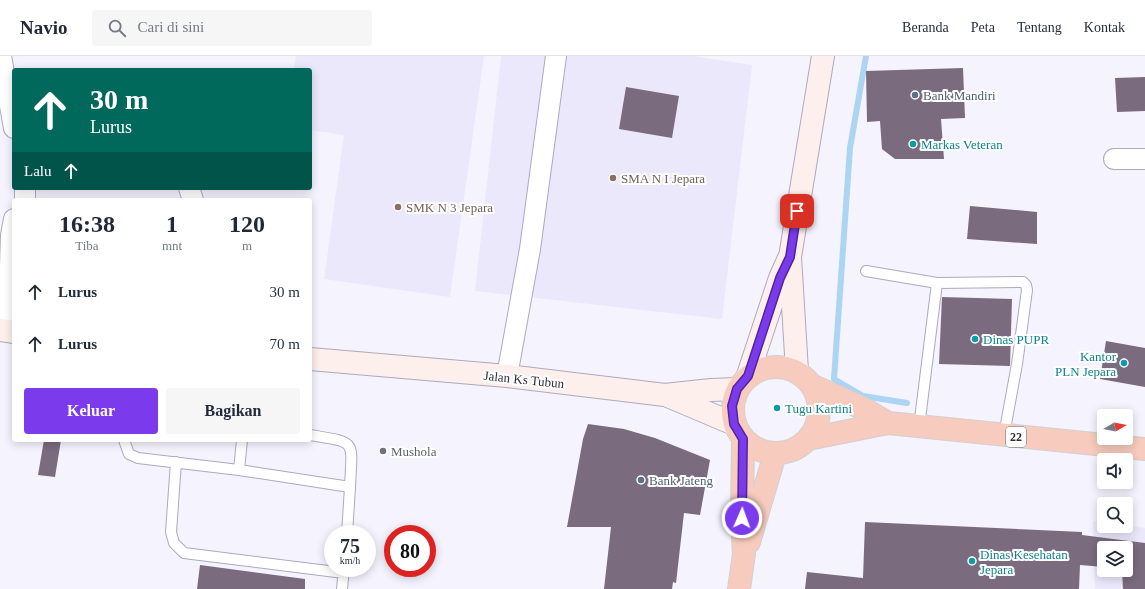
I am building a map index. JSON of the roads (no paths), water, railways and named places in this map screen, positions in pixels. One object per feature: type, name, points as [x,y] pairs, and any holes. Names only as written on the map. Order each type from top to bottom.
[{"type":"highway","name":"22","points":[[743,382],[763,368],[780,366],[888,423]]},
{"type":"highway","name":"22","points":[[775,454],[792,450],[808,439],[816,427],[819,412],[817,398],[804,378]]},
{"type":"highway","points":[[743,382],[732,406],[739,431],[744,554]]},
{"type":"highway","name":"22","points":[[808,439],[888,423],[1004,436],[1145,449]]},
{"type":"highway","points":[[739,431],[757,450],[775,454],[744,554],[739,589]]},
{"type":"main road","points":[[804,378],[790,257],[823,56]]},
{"type":"main road","points":[[743,382],[780,278],[790,257]]},
{"type":"main road","name":"Jalan Ks Tubun","points":[[312,359],[507,376],[665,395],[711,390],[743,382]]},
{"type":"main road","points":[[665,395],[739,431]]},
{"type":"street","points":[[1,56],[12,117]]},
{"type":"street","points":[[507,376],[530,249],[556,56]]},
{"type":"street","points":[[1114,159],[1145,159]]},
{"type":"street","points":[[7,331],[12,230]]},
{"type":"lane","points":[[866,271],[937,283],[1023,282],[1026,284],[1027,290],[1017,364],[1004,436]]},
{"type":"lane","points":[[919,427],[937,283]]},
{"type":"lane","points":[[312,435],[347,442],[352,451],[348,525]]},
{"type":"lane","points":[[124,442],[126,450],[133,456],[350,486]]},
{"type":"lane","points":[[239,470],[242,442]]},
{"type":"lane","points":[[176,462],[171,532],[174,543],[184,553],[324,568]]},
{"type":"lane","points":[[342,589],[343,577]]},
{"type":"waterway","points":[[866,56],[850,148],[834,379],[863,396],[907,403]]},
{"type":"place","name":"Bank Mandiri","points":[[915,95]]},
{"type":"place","name":"Markas Veteran","points":[[913,144]]},
{"type":"place","name":"SMA N I Jepara","points":[[613,178]]},
{"type":"place","name":"SMK N 3 Jepara","points":[[398,207]]},
{"type":"place","name":"Dinas PUPR","points":[[975,339]]},
{"type":"place","name":"Kantor PLN Jepara","points":[[1124,363]]},
{"type":"place","name":"Tugu Kartini","points":[[777,408]]},
{"type":"place","name":"Mushola","points":[[383,451]]},
{"type":"place","name":"Bank Jateng","points":[[641,480]]},
{"type":"place","name":"Dinas Kesehatan Jepara","points":[[972,561]]}]
